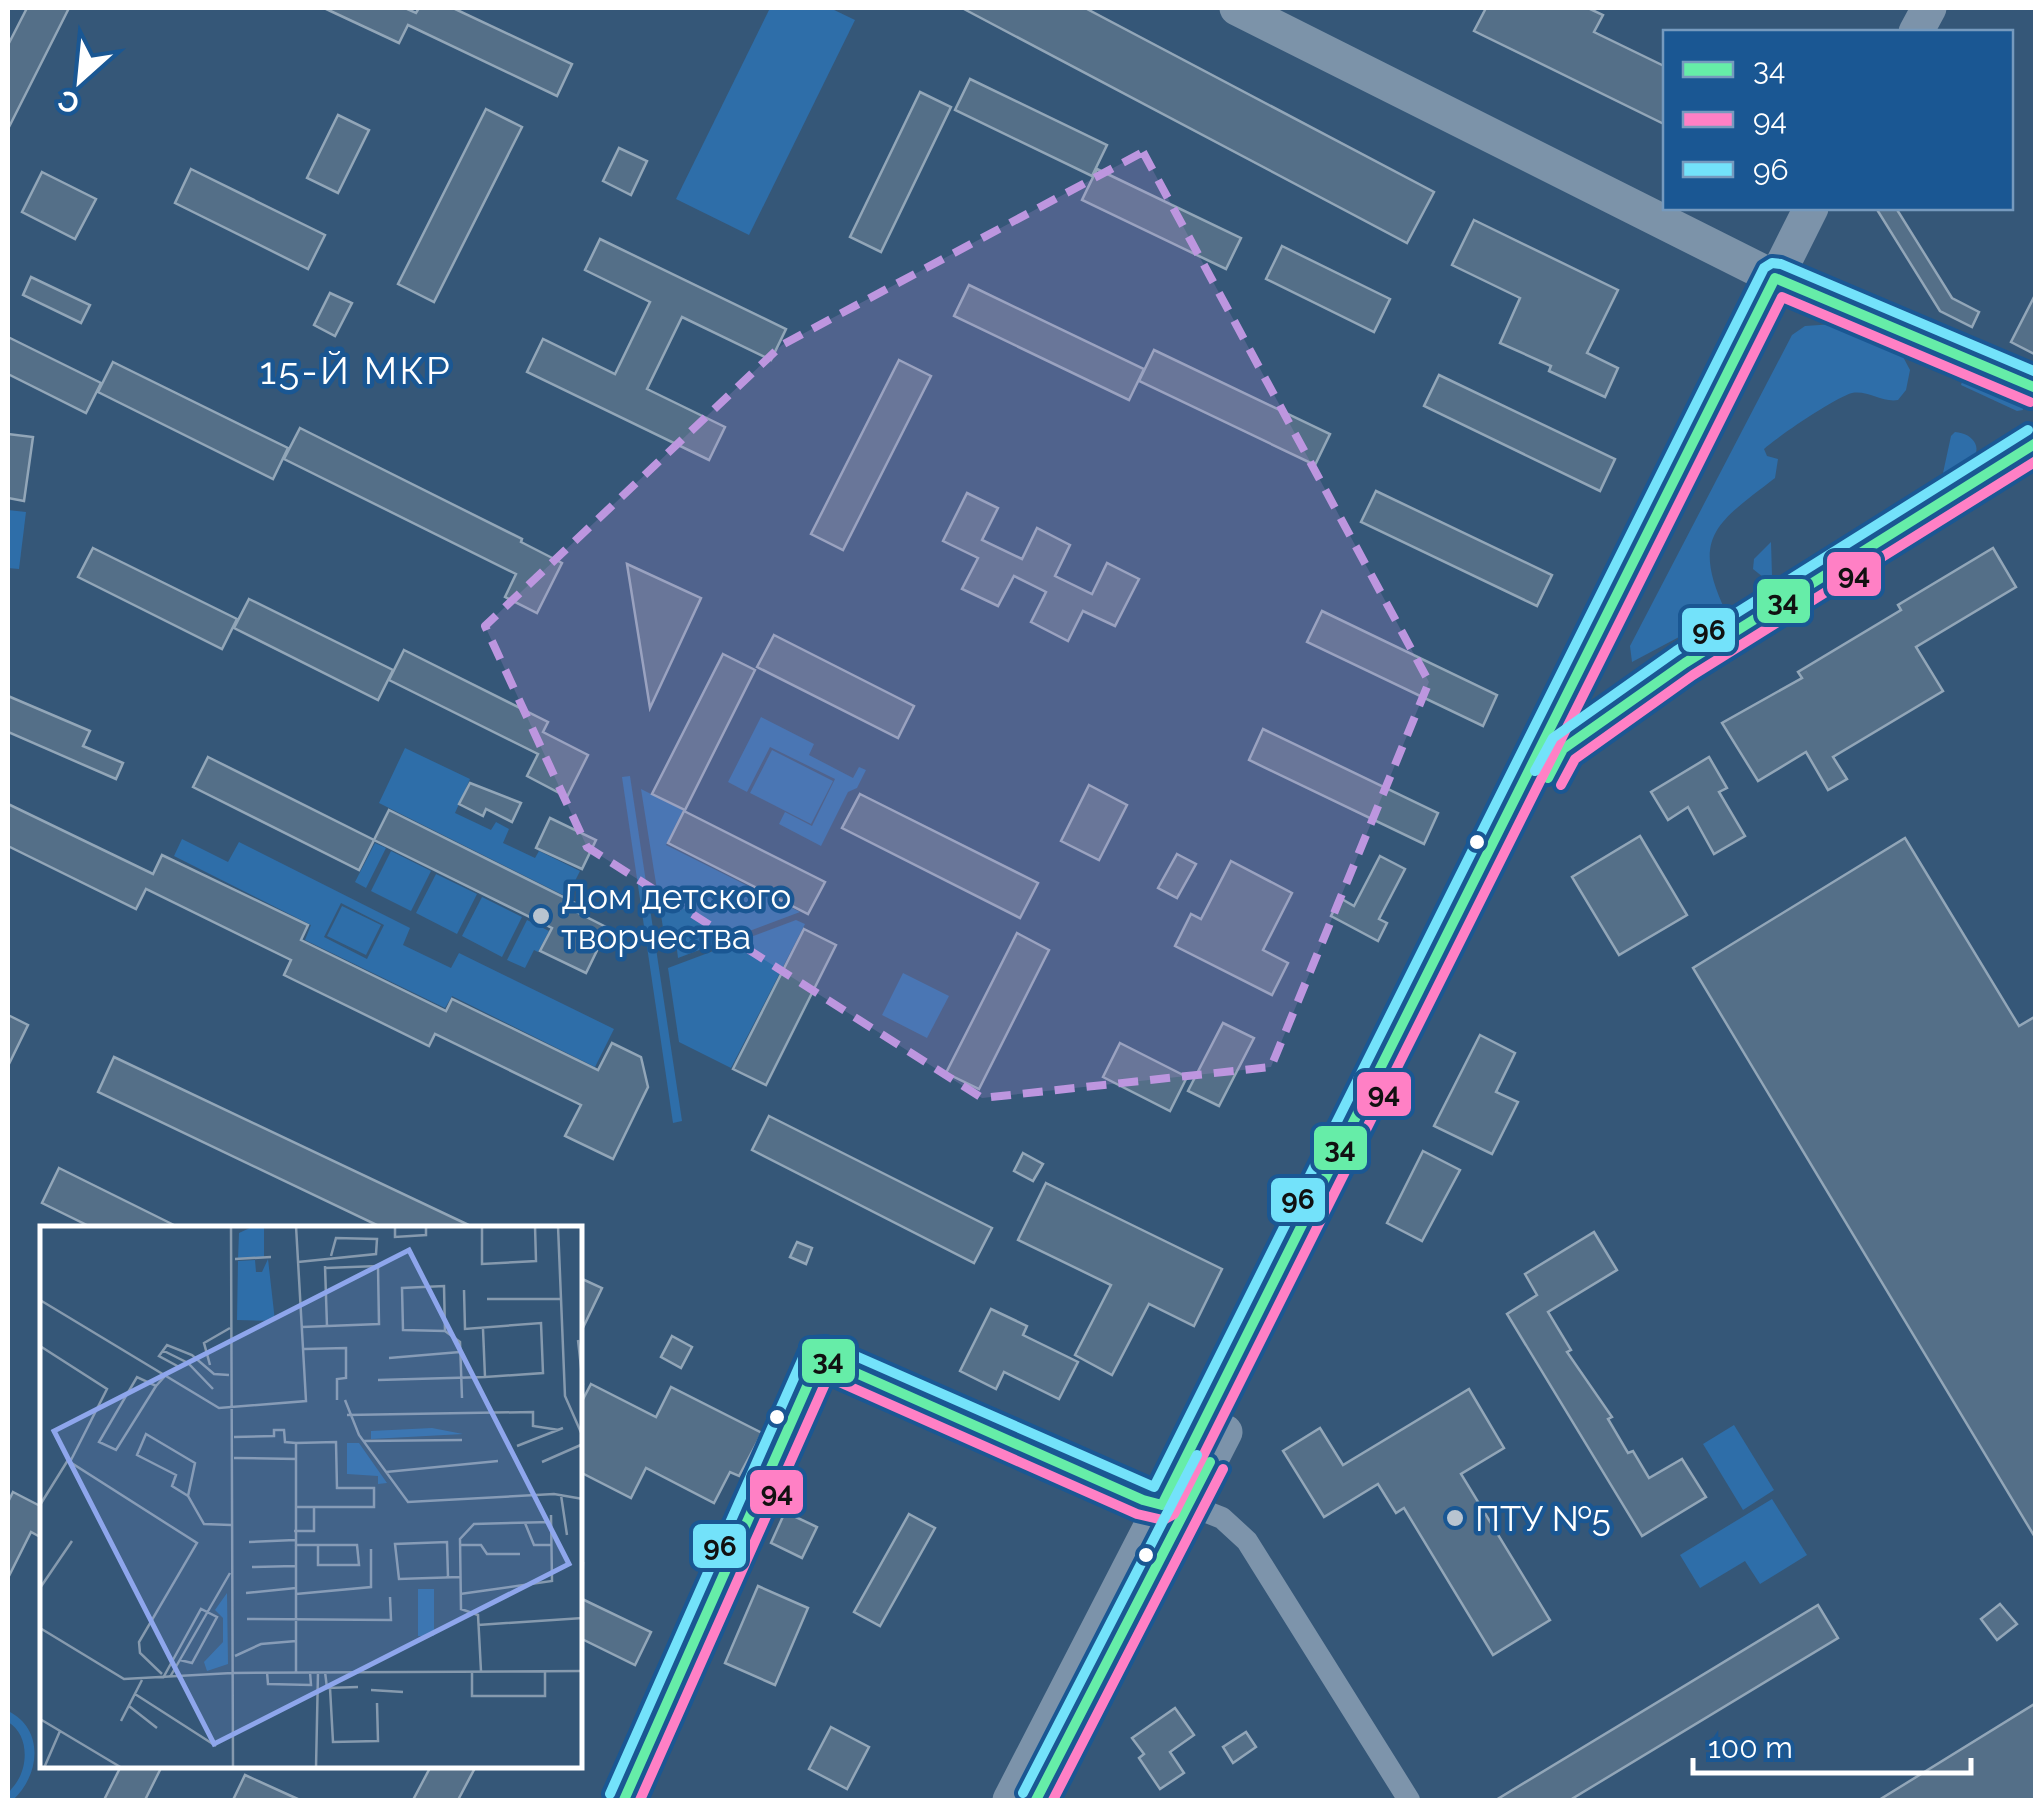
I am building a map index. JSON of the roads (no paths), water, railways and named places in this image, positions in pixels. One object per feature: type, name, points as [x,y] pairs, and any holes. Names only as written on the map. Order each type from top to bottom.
[{"type":"highway","points":[[1917,30],[1929,8]]},
{"type":"highway","points":[[1010,1800],[1176,1505],[1776,329],[1784,282],[1810,210]]},
{"type":"highway","points":[[1036,1800],[1176,1505],[1784,282],[1828,210]]},
{"type":"main road","points":[[1237,8],[1784,282]]},
{"type":"street","points":[[1784,282],[2036,388]]},
{"type":"street","points":[[1563,749],[1685,663],[2036,442]]},
{"type":"street","points":[[624,1800],[820,1357],[1143,1500],[1222,1518],[1247,1541],[1409,1800]]},
{"type":"place","name":"Дом детского творчества","points":[[541,916]]},
{"type":"place","name":"ПТУ №5","points":[[1455,1518]]},
{"type":"district","name":"15-Й МКР","points":[[356,370]]}]
